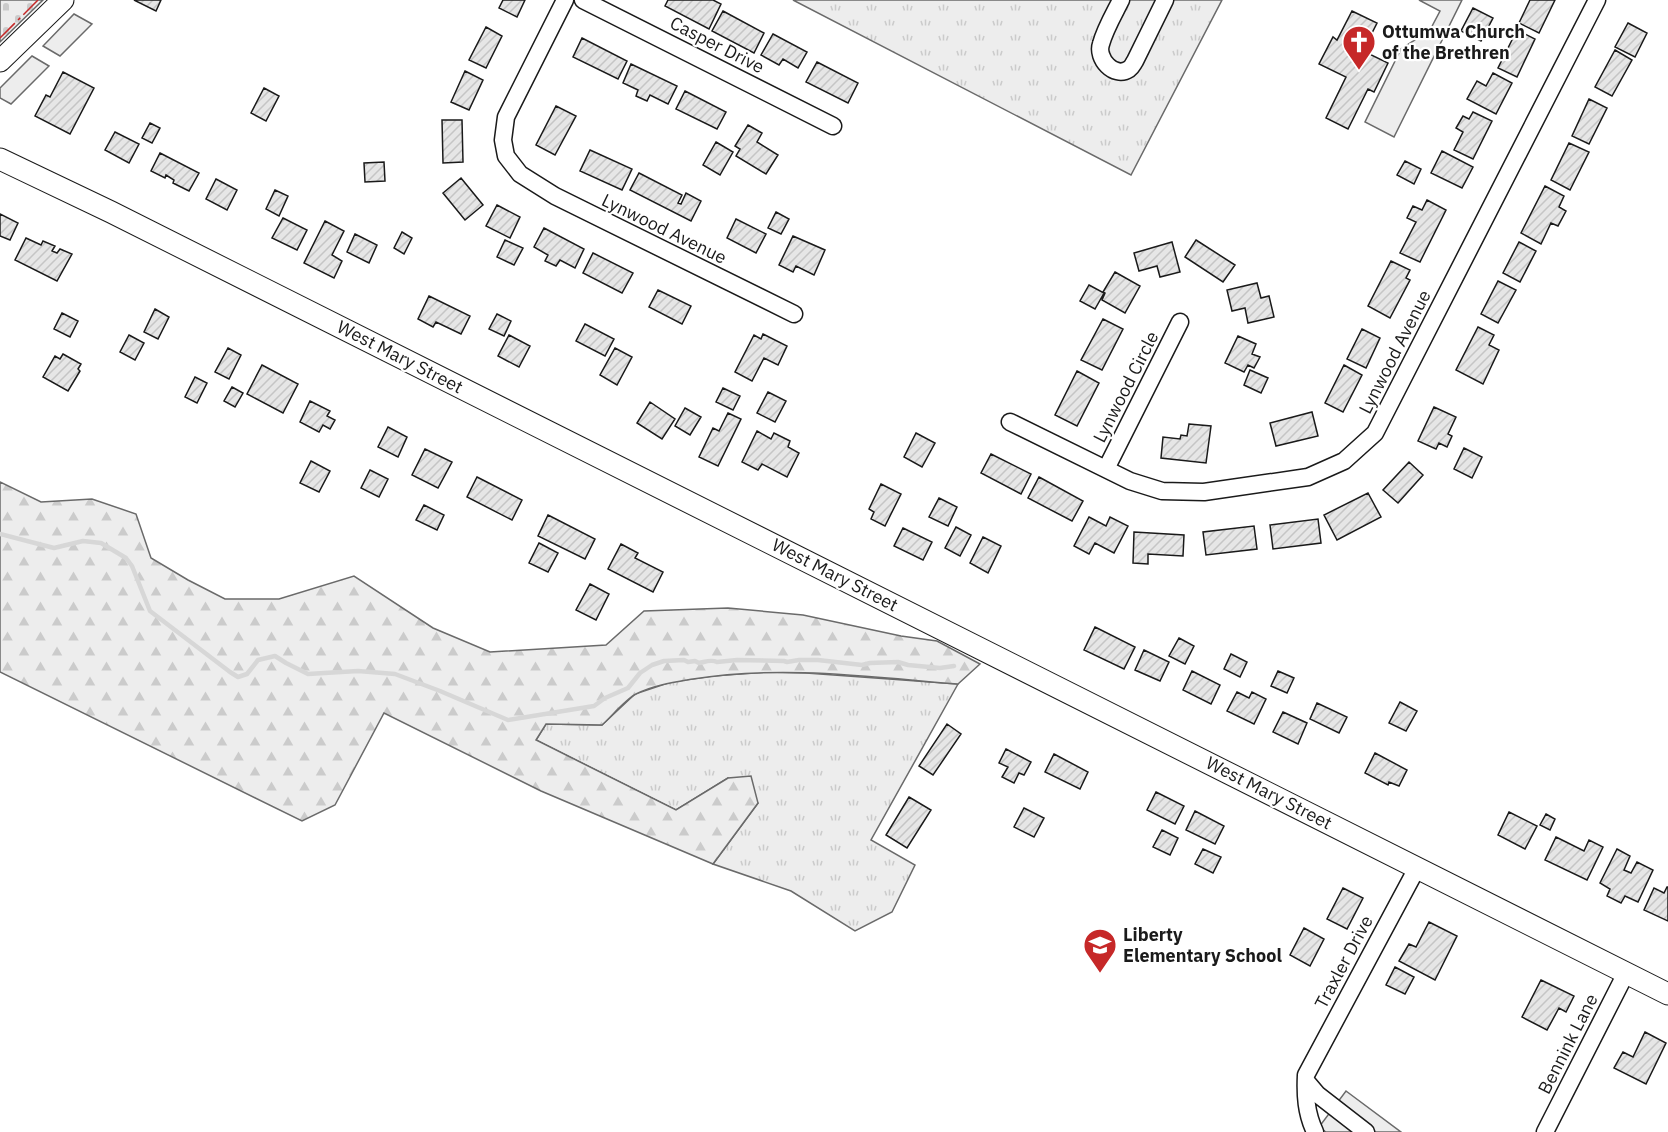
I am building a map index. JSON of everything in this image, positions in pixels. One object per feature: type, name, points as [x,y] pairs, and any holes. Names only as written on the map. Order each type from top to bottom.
[{"type":"main road","points":[[0,61],[63,0]]},
{"type":"main road","name":"West Mary Street","points":[[0,159],[121,217],[1668,994]]},
{"type":"street","name":"Lynwood Avenue","points":[[565,0],[506,117],[503,140],[506,156],[520,174],[555,196],[794,314]]},
{"type":"street","name":"Casper Drive","points":[[583,0],[834,126]]},
{"type":"street","points":[[1121,0],[1100,46],[1101,56],[1106,65],[1119,71],[1129,69],[1135,61],[1165,0]]},
{"type":"street","name":"Lynwood Avenue","points":[[1010,423],[1130,481],[1162,491],[1204,492],[1308,477],[1344,461],[1375,433],[1596,0]]},
{"type":"street","name":"Lynwood Circle","points":[[1106,469],[1180,322]]},
{"type":"street","name":"Traxler Drive","points":[[1306,1078],[1417,868]]},
{"type":"street","name":"Bennink Lane","points":[[1545,1132],[1626,973]]},
{"type":"street","points":[[1306,1078],[1306,1108],[1315,1132]]},
{"type":"street","points":[[1306,1078],[1317,1094],[1366,1132]]},
{"type":"green space","points":[[0,0],[43,0],[0,42]]},
{"type":"green space","points":[[793,0],[1222,0],[1131,175]]},
{"type":"green space","points":[[0,482],[41,502],[92,499],[136,514],[151,558],[225,599],[279,599],[354,576],[433,628],[490,652],[606,645],[644,611],[728,608],[803,615],[901,636],[937,641],[980,664],[958,684],[792,673],[726,675],[693,679],[657,686],[632,696],[602,725],[546,724],[536,740],[676,810],[728,778],[751,776],[758,803],[713,864],[541,791],[384,713],[335,805],[302,821],[0,672]]},
{"type":"green space","points":[[767,672],[958,684],[871,840],[915,865],[892,912],[855,931],[791,891],[713,864],[758,803],[728,778],[676,810],[536,740],[546,724],[602,725],[635,694],[671,682]]},
{"type":"shaded area","points":[[1419,0],[1462,0],[1394,137],[1365,122],[1401,49],[1430,30],[1440,11]]},
{"type":"shaded area","points":[[74,14],[92,24],[60,56],[43,46]]},
{"type":"shaded area","points":[[32,56],[49,66],[11,104],[0,98],[0,88]]},
{"type":"shaded area","points":[[1346,1091],[1401,1132],[1326,1132],[1319,1127]]},
{"type":"building","points":[[134,0],[161,0],[156,11]]},
{"type":"building","points":[[503,0],[525,0],[517,17],[499,8]]},
{"type":"building","points":[[668,0],[713,0],[721,4],[709,29],[665,6]]},
{"type":"building","points":[[1530,0],[1555,0],[1539,33],[1519,23]]},
{"type":"building","points":[[1473,8],[1493,18],[1481,41],[1461,31]]},
{"type":"building","points":[[723,11],[764,33],[754,53],[712,31]]},
{"type":"building","name":"Ottumwa Church of the Brethren","points":[[1352,11],[1377,23],[1363,51],[1388,63],[1374,92],[1368,89],[1348,129],[1326,118],[1346,77],[1319,64],[1333,37],[1337,40]]},
{"type":"building","points":[[1628,23],[1647,33],[1635,57],[1615,47]]},
{"type":"building","points":[[486,27],[502,36],[486,68],[469,60]]},
{"type":"building","points":[[1517,30],[1535,39],[1517,77],[1498,68]]},
{"type":"building","points":[[773,34],[807,52],[798,68],[783,59],[779,65],[761,55]]},
{"type":"building","points":[[582,38],[627,61],[618,79],[573,57]]},
{"type":"building","points":[[1615,50],[1632,60],[1612,96],[1595,87]]},
{"type":"building","points":[[817,62],[858,83],[848,103],[806,82]]},
{"type":"building","points":[[631,64],[677,86],[668,104],[650,95],[647,101],[636,96],[638,90],[623,83]]},
{"type":"building","points":[[465,71],[483,80],[469,110],[451,102]]},
{"type":"building","points":[[63,72],[94,88],[70,134],[35,116],[46,95],[50,97]]},
{"type":"building","points":[[1493,73],[1512,83],[1496,114],[1467,99],[1477,81],[1486,86]]},
{"type":"building","points":[[264,88],[279,96],[266,121],[251,113]]},
{"type":"building","points":[[685,91],[726,112],[717,129],[676,109]]},
{"type":"building","points":[[1589,99],[1607,108],[1589,144],[1572,136]]},
{"type":"building","points":[[556,106],[576,116],[555,155],[536,145]]},
{"type":"building","points":[[1473,112],[1492,121],[1473,159],[1454,150],[1463,132],[1456,128],[1463,116],[1469,119]]},
{"type":"building","points":[[442,120],[462,120],[463,162],[443,163]]},
{"type":"building","points":[[150,123],[160,128],[152,143],[142,138]]},
{"type":"building","points":[[748,125],[762,133],[757,142],[778,155],[766,174],[736,156],[740,149],[735,146]]},
{"type":"building","points":[[115,132],[139,144],[129,163],[105,150]]},
{"type":"building","points":[[716,142],[733,152],[720,175],[703,165]]},
{"type":"building","points":[[1569,143],[1589,152],[1570,190],[1551,180]]},
{"type":"building","points":[[590,150],[632,169],[622,190],[580,171]]},
{"type":"building","points":[[1442,151],[1473,167],[1462,188],[1431,173]]},
{"type":"building","points":[[160,153],[199,173],[189,191],[173,183],[174,180],[166,175],[165,178],[151,171]]},
{"type":"building","points":[[1405,161],[1421,169],[1414,184],[1397,175]]},
{"type":"building","points":[[384,162],[385,181],[365,182],[364,163]]},
{"type":"building","points":[[639,173],[682,195],[678,203],[681,204],[686,193],[701,201],[691,221],[630,190]]},
{"type":"building","points":[[461,178],[483,205],[465,220],[443,193]]},
{"type":"building","points":[[216,179],[237,190],[227,210],[206,199]]},
{"type":"building","points":[[1545,186],[1564,196],[1559,207],[1566,211],[1558,226],[1551,223],[1541,244],[1521,233]]},
{"type":"building","points":[[275,190],[288,196],[279,216],[266,209]]},
{"type":"building","points":[[1427,200],[1446,210],[1420,262],[1400,253],[1416,222],[1407,218],[1413,206],[1422,210]]},
{"type":"building","points":[[497,205],[520,217],[510,238],[486,226]]},
{"type":"building","points":[[776,212],[789,219],[781,234],[768,228]]},
{"type":"building","points":[[0,214],[18,223],[10,240],[0,236]]},
{"type":"building","points":[[283,218],[307,230],[297,250],[272,238]]},
{"type":"building","points":[[736,219],[766,234],[756,253],[727,238]]},
{"type":"building","points":[[325,221],[344,231],[332,255],[342,261],[334,278],[304,263]]},
{"type":"building","points":[[544,228],[584,249],[575,268],[560,260],[556,266],[545,261],[548,255],[534,247]]},
{"type":"building","points":[[402,232],[412,238],[404,254],[394,248]]},
{"type":"building","points":[[355,234],[377,245],[369,263],[347,252]]},
{"type":"building","points":[[793,236],[825,250],[814,275],[796,266],[793,272],[779,265]]},
{"type":"building","points":[[26,238],[41,245],[43,241],[55,246],[52,251],[57,253],[60,249],[72,254],[57,281],[15,260]]},
{"type":"building","points":[[505,240],[523,248],[514,265],[497,257]]},
{"type":"building","points":[[1196,240],[1235,265],[1223,282],[1185,257]]},
{"type":"building","points":[[1172,242],[1180,272],[1160,277],[1157,266],[1139,271],[1134,253]]},
{"type":"building","points":[[1519,242],[1536,251],[1520,282],[1503,273]]},
{"type":"building","points":[[593,253],[633,273],[622,293],[583,273]]},
{"type":"building","points":[[1391,261],[1410,270],[1406,278],[1410,280],[1390,318],[1368,306]]},
{"type":"building","points":[[1115,272],[1140,286],[1125,313],[1102,300],[1105,293],[1103,292]]},
{"type":"building","points":[[1498,281],[1516,290],[1498,323],[1481,314]]},
{"type":"building","points":[[1257,283],[1261,298],[1269,296],[1274,317],[1248,323],[1245,308],[1232,311],[1227,290]]},
{"type":"building","points":[[1089,285],[1104,293],[1095,309],[1080,301]]},
{"type":"building","points":[[658,290],[691,306],[682,324],[649,307]]},
{"type":"building","points":[[429,296],[470,316],[461,334],[436,322],[433,327],[418,319]]},
{"type":"building","points":[[155,309],[169,317],[158,339],[144,332]]},
{"type":"building","points":[[62,313],[78,321],[70,337],[54,329]]},
{"type":"building","points":[[497,314],[511,321],[504,336],[489,329]]},
{"type":"building","points":[[1103,319],[1123,329],[1102,370],[1081,360]]},
{"type":"building","points":[[585,324],[614,339],[605,356],[576,341]]},
{"type":"building","points":[[1478,327],[1494,335],[1489,345],[1499,350],[1483,384],[1456,370]]},
{"type":"building","points":[[1362,329],[1380,338],[1366,368],[1347,359]]},
{"type":"building","points":[[763,334],[787,346],[778,365],[764,358],[752,381],[735,372],[754,335],[761,339]]},
{"type":"building","points":[[129,335],[144,343],[135,360],[120,352]]},
{"type":"building","points":[[509,335],[530,346],[519,367],[498,356]]},
{"type":"building","points":[[1238,336],[1256,344],[1252,354],[1260,357],[1254,368],[1248,365],[1244,372],[1225,363]]},
{"type":"building","points":[[228,348],[241,355],[229,379],[215,372]]},
{"type":"building","points":[[615,348],[632,357],[617,385],[600,375]]},
{"type":"building","points":[[63,354],[81,364],[78,369],[80,371],[68,391],[43,377],[55,356],[60,359]]},
{"type":"building","points":[[262,365],[298,384],[283,413],[247,394]]},
{"type":"building","points":[[1344,365],[1362,375],[1343,412],[1325,403]]},
{"type":"building","points":[[1250,370],[1268,378],[1261,393],[1244,385]]},
{"type":"building","points":[[1077,371],[1099,383],[1077,426],[1055,415]]},
{"type":"building","points":[[195,377],[207,383],[197,403],[185,397]]},
{"type":"building","points":[[232,387],[243,393],[235,407],[224,401]]},
{"type":"building","points":[[723,388],[740,396],[733,410],[716,402]]},
{"type":"building","points":[[768,392],[786,401],[775,422],[757,413]]},
{"type":"building","points":[[310,401],[330,411],[327,416],[335,420],[330,429],[323,425],[319,432],[300,422]]},
{"type":"building","points":[[650,402],[675,419],[662,439],[637,423]]},
{"type":"building","points":[[1434,407],[1456,417],[1448,434],[1452,436],[1447,447],[1439,443],[1436,449],[1418,441]]},
{"type":"building","points":[[685,408],[701,417],[690,435],[675,426]]},
{"type":"building","points":[[1312,412],[1318,436],[1276,446],[1270,423]]},
{"type":"building","points":[[728,413],[741,419],[718,466],[699,457],[713,428],[719,431]]},
{"type":"building","points":[[1189,424],[1211,426],[1206,463],[1161,458],[1163,437],[1180,439],[1181,435],[1187,436]]},
{"type":"building","points":[[388,427],[407,437],[398,457],[378,447]]},
{"type":"building","points":[[757,431],[771,439],[774,433],[790,441],[788,447],[799,453],[787,477],[762,464],[758,470],[742,462]]},
{"type":"building","points":[[916,433],[935,443],[922,467],[904,457]]},
{"type":"building","points":[[1464,448],[1482,457],[1472,478],[1454,469]]},
{"type":"building","points":[[425,449],[452,462],[438,488],[412,475]]},
{"type":"building","points":[[991,454],[1031,474],[1021,494],[981,473]]},
{"type":"building","points":[[311,461],[330,471],[319,492],[300,483]]},
{"type":"building","points":[[1409,462],[1423,475],[1398,503],[1383,490]]},
{"type":"building","points":[[370,470],[388,479],[379,497],[361,488]]},
{"type":"building","points":[[477,477],[522,500],[512,520],[467,497]]},
{"type":"building","points":[[1039,477],[1083,501],[1072,521],[1028,498]]},
{"type":"building","points":[[881,484],[901,494],[885,526],[871,519],[874,512],[869,509]]},
{"type":"building","points":[[1368,493],[1381,517],[1337,540],[1324,515]]},
{"type":"building","points":[[939,498],[957,507],[948,526],[929,517]]},
{"type":"building","points":[[424,505],[444,515],[437,530],[416,520]]},
{"type":"building","points":[[548,515],[595,539],[585,559],[538,536]]},
{"type":"building","points":[[1089,517],[1106,526],[1110,517],[1128,526],[1114,553],[1095,543],[1089,554],[1074,546]]},
{"type":"building","points":[[1318,519],[1321,543],[1273,549],[1270,525]]},
{"type":"building","points":[[1254,526],[1257,549],[1206,555],[1203,532]]},
{"type":"building","points":[[956,527],[971,535],[960,556],[945,548]]},
{"type":"building","points":[[903,528],[932,542],[923,560],[894,546]]},
{"type":"building","points":[[1134,532],[1184,535],[1183,556],[1148,554],[1148,564],[1133,563]]},
{"type":"building","points":[[983,537],[1001,546],[988,573],[970,563]]},
{"type":"building","points":[[539,543],[558,553],[548,572],[529,563]]},
{"type":"building","points":[[621,544],[638,553],[635,558],[663,572],[653,592],[608,569]]},
{"type":"building","points":[[590,584],[609,594],[596,620],[576,610]]},
{"type":"building","points":[[1095,627],[1135,647],[1124,669],[1084,650]]},
{"type":"building","points":[[1179,638],[1194,646],[1185,664],[1169,656]]},
{"type":"building","points":[[1144,650],[1169,662],[1160,681],[1135,670]]},
{"type":"building","points":[[1231,654],[1247,662],[1240,677],[1224,669]]},
{"type":"building","points":[[1192,671],[1220,685],[1211,704],[1183,690]]},
{"type":"building","points":[[1278,671],[1294,678],[1287,693],[1271,686]]},
{"type":"building","points":[[1237,692],[1249,698],[1252,692],[1266,699],[1254,724],[1227,711]]},
{"type":"building","points":[[1400,702],[1417,711],[1406,731],[1389,723]]},
{"type":"building","points":[[1317,703],[1347,717],[1339,733],[1310,719]]},
{"type":"building","points":[[1283,712],[1307,723],[1298,744],[1273,732]]},
{"type":"building","points":[[947,724],[961,734],[933,775],[919,766]]},
{"type":"building","points":[[1006,749],[1031,762],[1024,775],[1019,773],[1014,783],[1002,777],[1008,767],[999,763]]},
{"type":"building","points":[[1375,753],[1407,770],[1399,786],[1389,782],[1388,785],[1365,773]]},
{"type":"building","points":[[1054,754],[1088,772],[1080,789],[1045,772]]},
{"type":"building","points":[[1156,792],[1184,806],[1175,824],[1147,810]]},
{"type":"building","points":[[909,797],[931,810],[907,848],[886,835]]},
{"type":"building","points":[[1024,808],[1044,818],[1034,837],[1014,827]]},
{"type":"building","points":[[1195,811],[1224,826],[1215,844],[1186,830]]},
{"type":"building","points":[[1509,812],[1537,826],[1525,849],[1498,835]]},
{"type":"building","points":[[1546,814],[1555,819],[1550,830],[1540,825]]},
{"type":"building","points":[[1162,830],[1178,838],[1170,855],[1153,847]]},
{"type":"building","points":[[1556,837],[1584,851],[1589,840],[1603,847],[1587,880],[1545,860]]},
{"type":"building","points":[[1203,849],[1221,857],[1213,873],[1195,864]]},
{"type":"building","points":[[1617,849],[1630,856],[1624,870],[1631,873],[1637,862],[1653,870],[1638,902],[1625,896],[1621,903],[1607,896],[1610,889],[1600,883]]},
{"type":"building","points":[[1667,887],[1668,921],[1644,910],[1654,888],[1664,893]]},
{"type":"building","points":[[1343,888],[1363,898],[1347,929],[1327,919]]},
{"type":"building","points":[[1429,922],[1457,936],[1435,980],[1399,961],[1409,944],[1416,947]]},
{"type":"building","points":[[1304,928],[1324,939],[1310,966],[1290,955]]},
{"type":"building","points":[[1395,967],[1414,977],[1405,994],[1386,985]]},
{"type":"building","points":[[1541,980],[1574,996],[1566,1012],[1559,1008],[1547,1030],[1522,1017]]},
{"type":"building","points":[[1645,1032],[1666,1043],[1646,1084],[1614,1068],[1623,1052],[1633,1057]]},
{"type":"waterway","points":[[0,534],[54,548],[83,541],[101,543],[126,558],[132,566],[150,611],[238,677],[247,674],[258,660],[275,656],[308,674],[358,671],[395,674],[508,720],[594,706],[605,698],[628,688],[640,673],[664,661],[684,660],[699,663],[737,660],[787,662],[818,660],[862,665],[898,662],[940,668],[954,666]]},
{"type":"power","points":[[0,38],[38,0]]},
{"type":"place","name":"Ottumwa Church of the Brethren","points":[[1359,71]]},
{"type":"place","name":"Liberty Elementary School","points":[[1100,974]]}]
